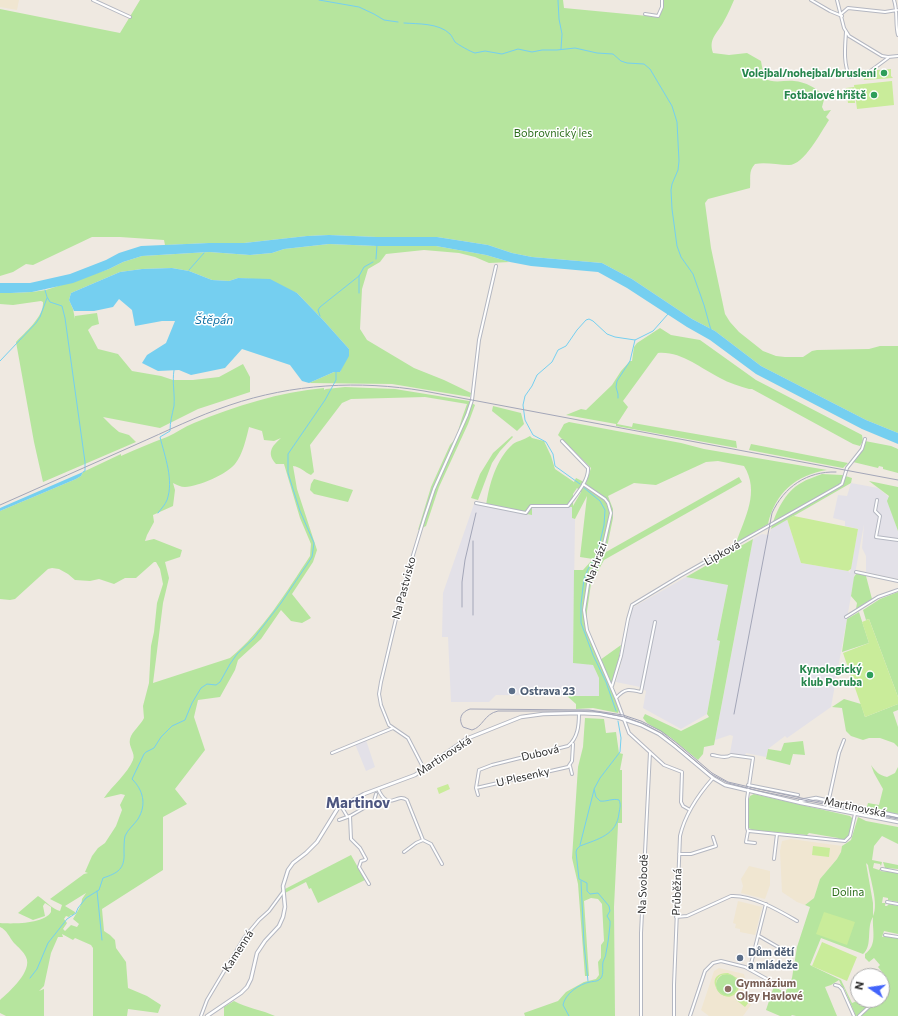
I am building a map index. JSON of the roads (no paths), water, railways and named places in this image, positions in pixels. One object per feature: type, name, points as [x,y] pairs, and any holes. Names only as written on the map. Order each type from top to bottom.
[{"type":"street","points":[[94,0],[130,17]]},
{"type":"street","points":[[645,14],[658,16],[662,7],[662,0]]},
{"type":"street","points":[[811,0],[830,11],[842,15]]},
{"type":"street","points":[[837,0],[846,32],[846,58],[850,77],[869,72],[888,57]]},
{"type":"street","points":[[896,3],[896,27],[898,35]]},
{"type":"street","points":[[842,15],[848,8],[885,12],[897,10]]},
{"type":"street","points":[[846,32],[854,40],[877,53],[888,57],[898,56]]},
{"type":"street","name":"Na Pastvisko","points":[[424,769],[408,738],[389,726],[381,705],[379,694],[404,584],[434,489],[467,415],[472,400],[479,340],[496,266]]},
{"type":"street","name":"Lipková","points":[[612,687],[621,656],[632,605],[842,484],[847,468],[862,449],[865,439]]},
{"type":"street","points":[[476,503],[526,513],[531,506],[568,506],[583,484],[588,468],[562,441]]},
{"type":"street","name":"Na Hrázi","points":[[583,484],[605,499],[611,513],[601,557],[588,578],[584,618],[591,643],[612,687],[624,719]]},
{"type":"street","points":[[877,500],[875,511],[880,516],[876,536],[898,540]]},
{"type":"street","points":[[856,572],[898,581]]},
{"type":"street","points":[[846,617],[878,598],[898,590]]},
{"type":"street","points":[[616,698],[625,690],[642,692],[655,622]]},
{"type":"street","name":"Martinovská","points":[[207,1016],[241,993],[247,987],[251,979],[258,950],[277,928],[282,919],[285,909],[283,892],[289,867],[312,847],[323,833],[334,813],[341,806],[374,790],[411,777],[464,740],[516,719],[543,714],[579,713],[600,714],[624,719],[659,734],[713,778],[725,785],[789,800],[898,822]]},
{"type":"street","name":"Dubová","points":[[476,788],[479,770],[488,766],[566,747],[573,742],[578,728],[579,713]]},
{"type":"street","points":[[624,719],[629,733],[664,765],[682,772],[681,802],[683,806],[690,810]]},
{"type":"street","points":[[332,753],[393,728]]},
{"type":"street","points":[[827,808],[839,753],[844,740]]},
{"type":"street","points":[[572,774],[570,766],[572,761],[573,742]]},
{"type":"street","name":"Na Svobodě","points":[[641,1016],[641,934],[650,752]]},
{"type":"street","points":[[712,755],[725,757],[731,755],[753,758],[748,785],[748,831],[746,842],[756,843]]},
{"type":"street","name":"U Plesenky","points":[[476,788],[570,766]]},
{"type":"street","name":"Průběžná","points":[[674,1016],[676,917],[681,829],[690,810],[713,778]]},
{"type":"street","points":[[748,785],[798,796]]},
{"type":"street","points":[[476,788],[478,795]]},
{"type":"street","points":[[378,789],[384,799],[388,801],[402,798],[407,800],[423,840],[431,844],[442,864]]},
{"type":"street","points":[[339,820],[374,802],[376,794],[374,790]]},
{"type":"street","points":[[376,794],[380,793]]},
{"type":"street","name":"Martinovská","points":[[789,800],[801,802],[815,798],[898,816]]},
{"type":"street","points":[[341,806],[348,816],[351,839],[360,848],[366,859],[360,863],[360,869],[369,884]]},
{"type":"street","points":[[748,831],[845,841],[850,836],[855,814]]},
{"type":"street","points":[[774,859],[777,834]]},
{"type":"street","points":[[679,854],[691,854],[716,846],[713,838]]},
{"type":"street","points":[[404,852],[416,843],[423,840]]},
{"type":"street","points":[[882,869],[898,872]]},
{"type":"street","name":"Kamenná","points":[[201,1016],[207,1000],[244,938],[259,920],[270,911],[283,892]]},
{"type":"street","points":[[676,917],[687,916],[731,896],[735,896],[766,904],[797,921]]},
{"type":"street","points":[[887,902],[898,904]]},
{"type":"street","points":[[750,968],[766,904]]},
{"type":"street","points":[[885,934],[898,937]]},
{"type":"street","points":[[759,936],[785,951]]},
{"type":"street","points":[[690,1016],[705,971],[713,963],[721,961],[750,968],[774,983]]},
{"type":"street","points":[[835,985],[842,989],[854,1016]]},
{"type":"street","points":[[859,1016],[868,1008]]},
{"type":"water","points":[[329,235],[437,237],[488,245],[512,253],[532,257],[602,263],[632,279],[692,319],[715,331],[761,366],[866,420],[898,433],[898,444],[862,429],[756,374],[710,340],[627,288],[598,272],[531,266],[486,255],[436,246],[329,244],[284,249],[272,253],[250,255],[209,252],[142,256],[123,262],[73,283],[32,292],[0,293],[0,283],[30,283],[70,274],[106,260],[119,253],[141,246],[244,243]]},
{"type":"water","name":"Štěpán","points":[[172,268],[189,271],[212,280],[229,281],[238,278],[270,279],[297,293],[349,349],[349,356],[340,372],[334,372],[309,383],[302,381],[290,365],[242,349],[225,368],[191,375],[179,370],[158,371],[142,363],[147,355],[166,343],[175,321],[162,321],[135,326],[132,310],[119,299],[113,307],[94,311],[74,311],[69,300],[71,293],[120,272],[142,269]]},
{"type":"water","points":[[83,472],[81,476],[76,479],[0,511],[0,508]]},
{"type":"waterway","points":[[319,0],[359,7],[384,20],[398,22]]},
{"type":"waterway","points":[[558,0],[559,19],[562,34],[561,49]]},
{"type":"waterway","points":[[404,23],[434,26],[445,30],[450,34],[456,43],[475,53],[485,51],[502,54],[518,49],[532,52],[575,48],[597,53],[613,54],[621,61],[627,63],[644,64],[650,69],[672,106],[677,122],[679,161],[678,170],[671,190],[677,246],[681,257],[693,274],[711,330]]},
{"type":"waterway","points":[[376,259],[377,245]]},
{"type":"waterway","points":[[189,270],[204,253]]},
{"type":"waterway","points":[[320,316],[318,310],[320,307],[359,276],[364,267],[373,262]]},
{"type":"waterway","points":[[359,276],[359,293]]},
{"type":"waterway","points":[[45,290],[50,302],[62,306],[65,318],[85,462],[85,471],[83,472]]},
{"type":"waterway","points":[[0,361],[36,323],[40,317],[47,298]]},
{"type":"waterway","points":[[580,484],[555,466],[553,454],[546,442],[533,435],[525,420],[523,405],[525,396],[537,375],[552,362],[558,350],[566,346],[586,320],[589,319],[593,321],[607,334],[615,337],[635,340],[653,331],[668,314]]},
{"type":"waterway","points":[[618,398],[616,387],[617,381],[630,361],[635,340]]},
{"type":"waterway","points":[[158,513],[166,502],[170,485],[168,468],[160,437],[170,431],[174,406],[174,370]]},
{"type":"waterway","points":[[30,978],[37,969],[48,943],[67,919],[76,913],[86,898],[99,890],[103,878],[120,870],[124,858],[125,836],[141,813],[143,803],[141,793],[136,783],[132,779],[144,754],[154,748],[161,737],[172,726],[185,720],[192,703],[201,688],[207,684],[216,685],[220,682],[237,654],[254,638],[281,603],[312,557],[314,543],[300,511],[288,473],[288,454],[325,400],[336,380],[336,371]]},
{"type":"waterway","points":[[583,487],[600,501],[605,510],[604,525],[597,555],[588,569],[584,579],[581,604],[581,623],[593,655],[606,682],[616,711]]},
{"type":"waterway","points":[[569,1016],[563,1005],[564,1001],[577,987],[586,983],[597,981],[601,978],[603,962],[606,955],[610,925],[610,921],[607,916],[610,911],[609,906],[598,893],[590,894],[587,891],[587,883],[579,879],[576,852],[580,846],[606,835],[615,826],[617,820],[620,806],[619,800],[614,799],[600,801],[596,797],[594,789],[600,778],[620,752],[621,738],[618,721]]},
{"type":"waterway","points":[[580,845],[594,790]]},
{"type":"waterway","points":[[581,881],[584,944],[588,981]]},
{"type":"waterway","points":[[97,891],[102,940]]},
{"type":"tram line","points":[[898,818],[728,782],[712,773],[661,731],[641,721],[623,715],[589,710],[470,709],[464,712],[461,716],[461,724],[463,727],[472,730],[479,726],[490,715],[498,711],[592,711],[625,717],[644,724],[663,734],[711,774],[728,783],[759,791],[898,819]]},
{"type":"railway","points":[[0,505],[182,424],[230,405],[277,392],[301,388],[350,385],[424,391],[898,480]]},
{"type":"railway","points":[[734,714],[772,513],[783,495],[798,482],[815,474],[836,472]]},
{"type":"railway","points":[[462,607],[462,582],[465,560],[476,513]]},
{"type":"railway","points":[[473,541],[473,615]]},
{"type":"place","name":"Volejbal/nohejbal/bruslení","points":[[884,73]]},
{"type":"place","name":"Fotbalové hřiště","points":[[874,95]]},
{"type":"place","name":"Kynologický klub Poruba","points":[[870,675]]},
{"type":"place","name":"Ostrava 23","points":[[512,691]]},
{"type":"place","name":"Dům dětí a mládeže","points":[[740,958]]},
{"type":"place","name":"Gymnázium Olgy Havlové","points":[[728,989]]},
{"type":"district","name":"Martinov","points":[[358,803]]},
{"type":"park label","name":"Bobrovnický les","points":[[553,133]]},
{"type":"park label","name":"Dolina","points":[[848,892]]}]
